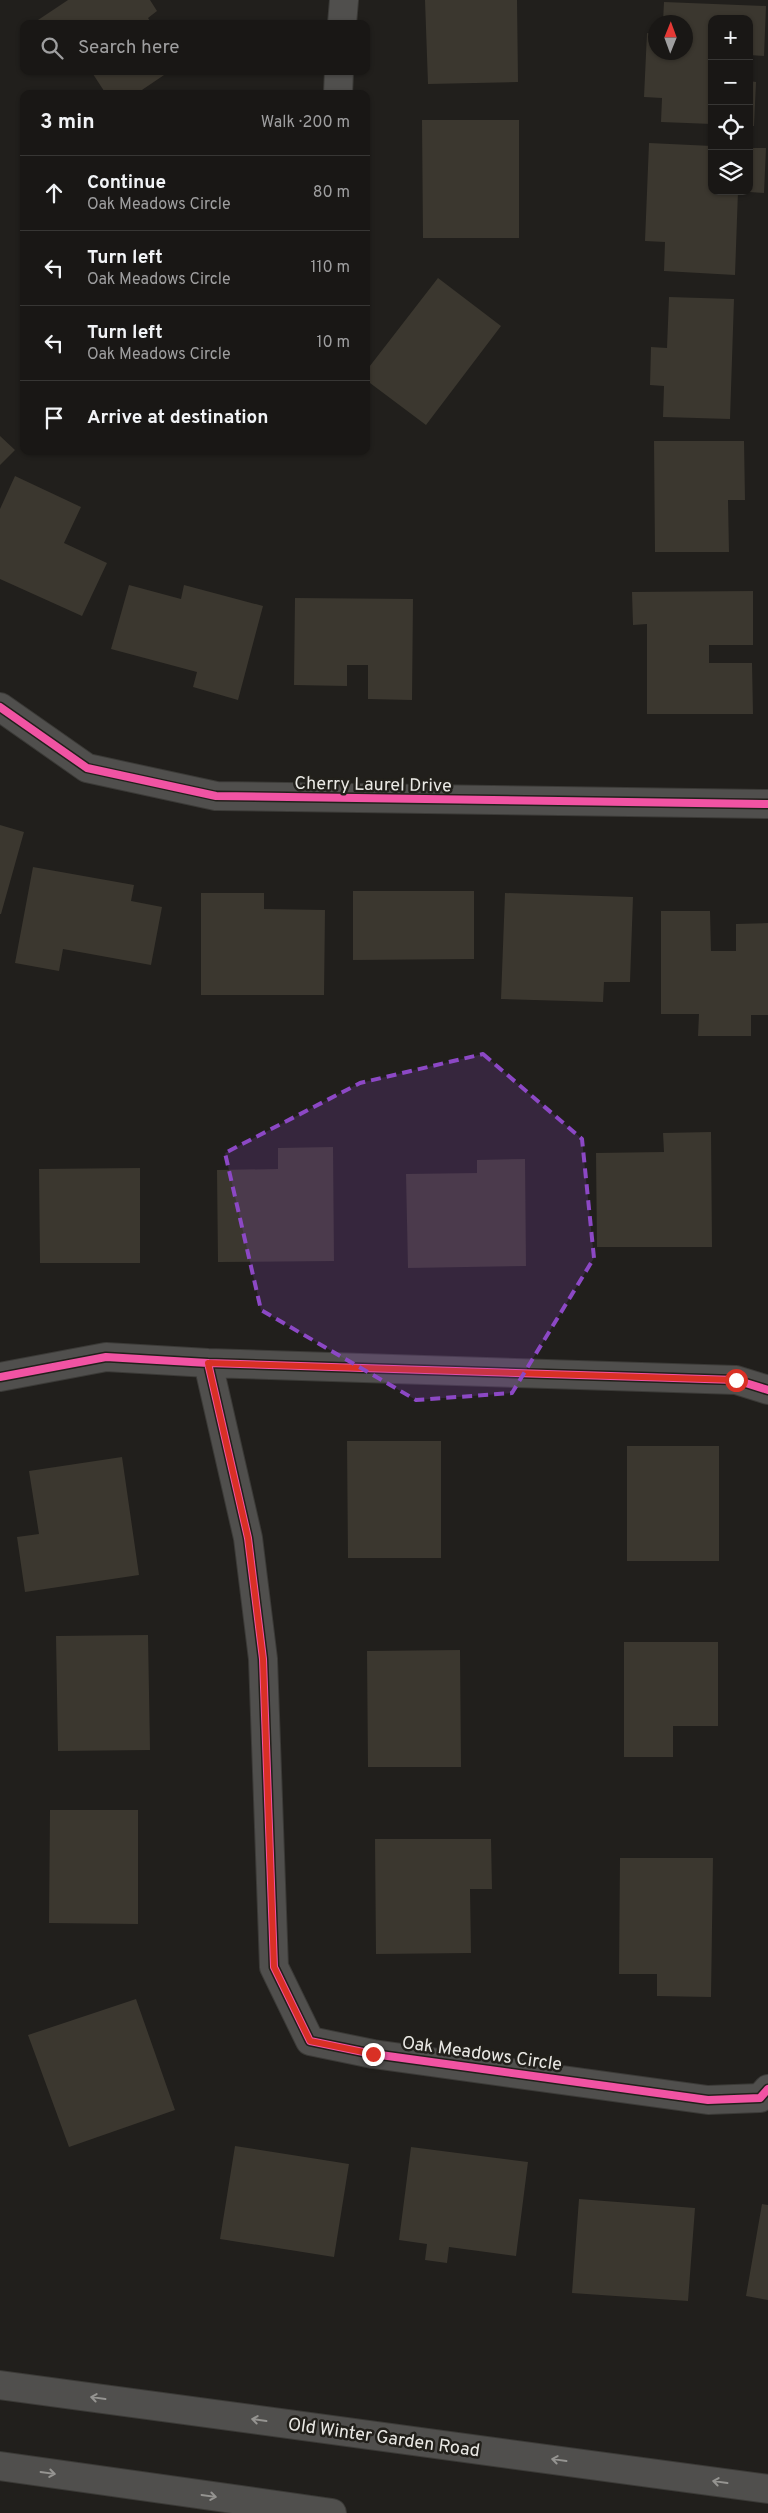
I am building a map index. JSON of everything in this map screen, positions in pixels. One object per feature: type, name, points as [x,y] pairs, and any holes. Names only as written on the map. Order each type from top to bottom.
[{"type":"street","points":[[342,20],[344,0]]},
{"type":"street","points":[[338,90],[339,75]]},
{"type":"street","name":"Cherry Laurel Drive","points":[[0,707],[87,768],[216,796],[768,804]]},
{"type":"street","points":[[0,1376],[106,1358],[736,1380],[768,1390]]},
{"type":"street","name":"Oak Meadows Circle","points":[[208,1363],[248,1538],[263,1659],[274,1967],[310,2041],[373,2054],[708,2100],[760,2098],[768,2089]]},
{"type":"street","name":"Old Winter Garden Road","points":[[0,2385],[768,2488]]},
{"type":"street","points":[[0,2466],[332,2513]]},
{"type":"highlighted area","points":[[483,1054],[582,1139],[594,1258],[512,1393],[416,1400],[261,1310],[225,1153],[360,1083]]},
{"type":"building","points":[[68,0],[150,0],[157,11],[148,18],[149,20],[38,20]]},
{"type":"building","points":[[425,0],[517,0],[518,82],[428,84]]},
{"type":"building","points":[[664,2],[766,6],[764,56],[753,55],[753,15],[708,15],[708,124],[661,122],[662,98],[644,97],[647,33],[648,60],[693,60],[693,15],[663,15]]},
{"type":"building","points":[[94,75],[164,75],[142,90],[103,90]]},
{"type":"building","points":[[753,82],[756,82],[753,126]]},
{"type":"building","points":[[422,120],[519,120],[519,238],[423,238]]},
{"type":"building","points":[[649,143],[708,146],[708,195],[738,195],[735,275],[664,271],[665,242],[645,241]]},
{"type":"building","points":[[753,148],[766,148],[764,193],[753,192]]},
{"type":"building","points":[[438,278],[501,326],[426,425],[370,383],[370,366]]},
{"type":"building","points":[[669,297],[734,299],[730,419],[663,417],[664,386],[650,385],[651,347],[667,348]]},
{"type":"building","points":[[0,436],[15,450],[0,465]]},
{"type":"building","points":[[654,441],[744,441],[745,500],[728,500],[729,552],[655,552]]},
{"type":"building","points":[[15,476],[81,507],[64,543],[107,563],[82,616],[0,579],[0,509]]},
{"type":"building","points":[[129,585],[181,599],[184,585],[263,606],[238,700],[193,687],[197,672],[111,649]]},
{"type":"building","points":[[753,591],[753,645],[709,645],[709,663],[752,663],[753,714],[647,714],[647,624],[633,625],[632,592]]},
{"type":"building","points":[[295,598],[413,599],[412,700],[368,699],[368,665],[347,665],[347,686],[294,685]]},
{"type":"building","points":[[0,825],[24,832],[1,914],[0,914]]},
{"type":"building","points":[[33,867],[134,885],[131,901],[162,907],[151,965],[63,949],[59,971],[15,963]]},
{"type":"building","points":[[353,891],[474,891],[474,959],[353,960]]},
{"type":"building","points":[[201,893],[264,893],[264,909],[325,910],[324,995],[201,995]]},
{"type":"building","points":[[505,893],[633,897],[630,982],[604,982],[603,1002],[501,999]]},
{"type":"building","points":[[661,911],[710,911],[711,951],[736,951],[736,924],[768,923],[768,1015],[751,1015],[751,1036],[698,1036],[699,1014],[661,1014]]},
{"type":"building","points":[[711,1132],[712,1247],[597,1247],[596,1153],[664,1152],[663,1133]]},
{"type":"building","points":[[333,1147],[334,1261],[218,1262],[217,1170],[278,1169],[278,1148]]},
{"type":"building","points":[[525,1159],[526,1266],[408,1268],[406,1174],[477,1173],[477,1160]]},
{"type":"building","points":[[140,1168],[140,1263],[40,1263],[39,1169]]},
{"type":"building","points":[[347,1441],[441,1441],[441,1558],[348,1558]]},
{"type":"building","points":[[627,1446],[719,1446],[719,1561],[627,1561]]},
{"type":"building","points":[[122,1457],[139,1575],[25,1592],[17,1537],[39,1534],[29,1471]]},
{"type":"building","points":[[148,1635],[150,1750],[58,1751],[56,1636]]},
{"type":"building","points":[[624,1642],[718,1642],[718,1726],[673,1726],[673,1757],[624,1757]]},
{"type":"building","points":[[460,1650],[461,1767],[368,1767],[367,1651]]},
{"type":"building","points":[[50,1810],[138,1810],[138,1924],[49,1923]]},
{"type":"building","points":[[375,1839],[491,1839],[492,1889],[470,1889],[471,1953],[376,1954]]},
{"type":"building","points":[[620,1858],[713,1858],[711,1997],[657,1996],[657,1974],[619,1974]]},
{"type":"building","points":[[136,1999],[175,2110],[69,2147],[28,2035]]},
{"type":"building","points":[[235,2146],[349,2164],[334,2257],[220,2239]]},
{"type":"building","points":[[411,2147],[528,2162],[516,2256],[449,2247],[447,2263],[425,2260],[427,2244],[399,2240]]},
{"type":"building","points":[[579,2199],[695,2208],[688,2301],[572,2293]]},
{"type":"building","points":[[762,2204],[768,2205],[768,2300],[746,2296]]},
{"type":"cycle path","points":[[0,707],[87,768],[216,796],[768,804]]},
{"type":"cycle path","points":[[0,1377],[106,1357],[208,1363],[736,1380],[768,1390]]},
{"type":"cycle path","points":[[208,1363],[248,1538],[263,1659],[274,1967],[310,2041],[373,2054],[708,2100],[760,2098],[768,2089]]},
{"type":"route","points":[[373,2054],[310,2041],[274,1967],[263,1659],[248,1538],[208,1363],[736,1380]]}]
